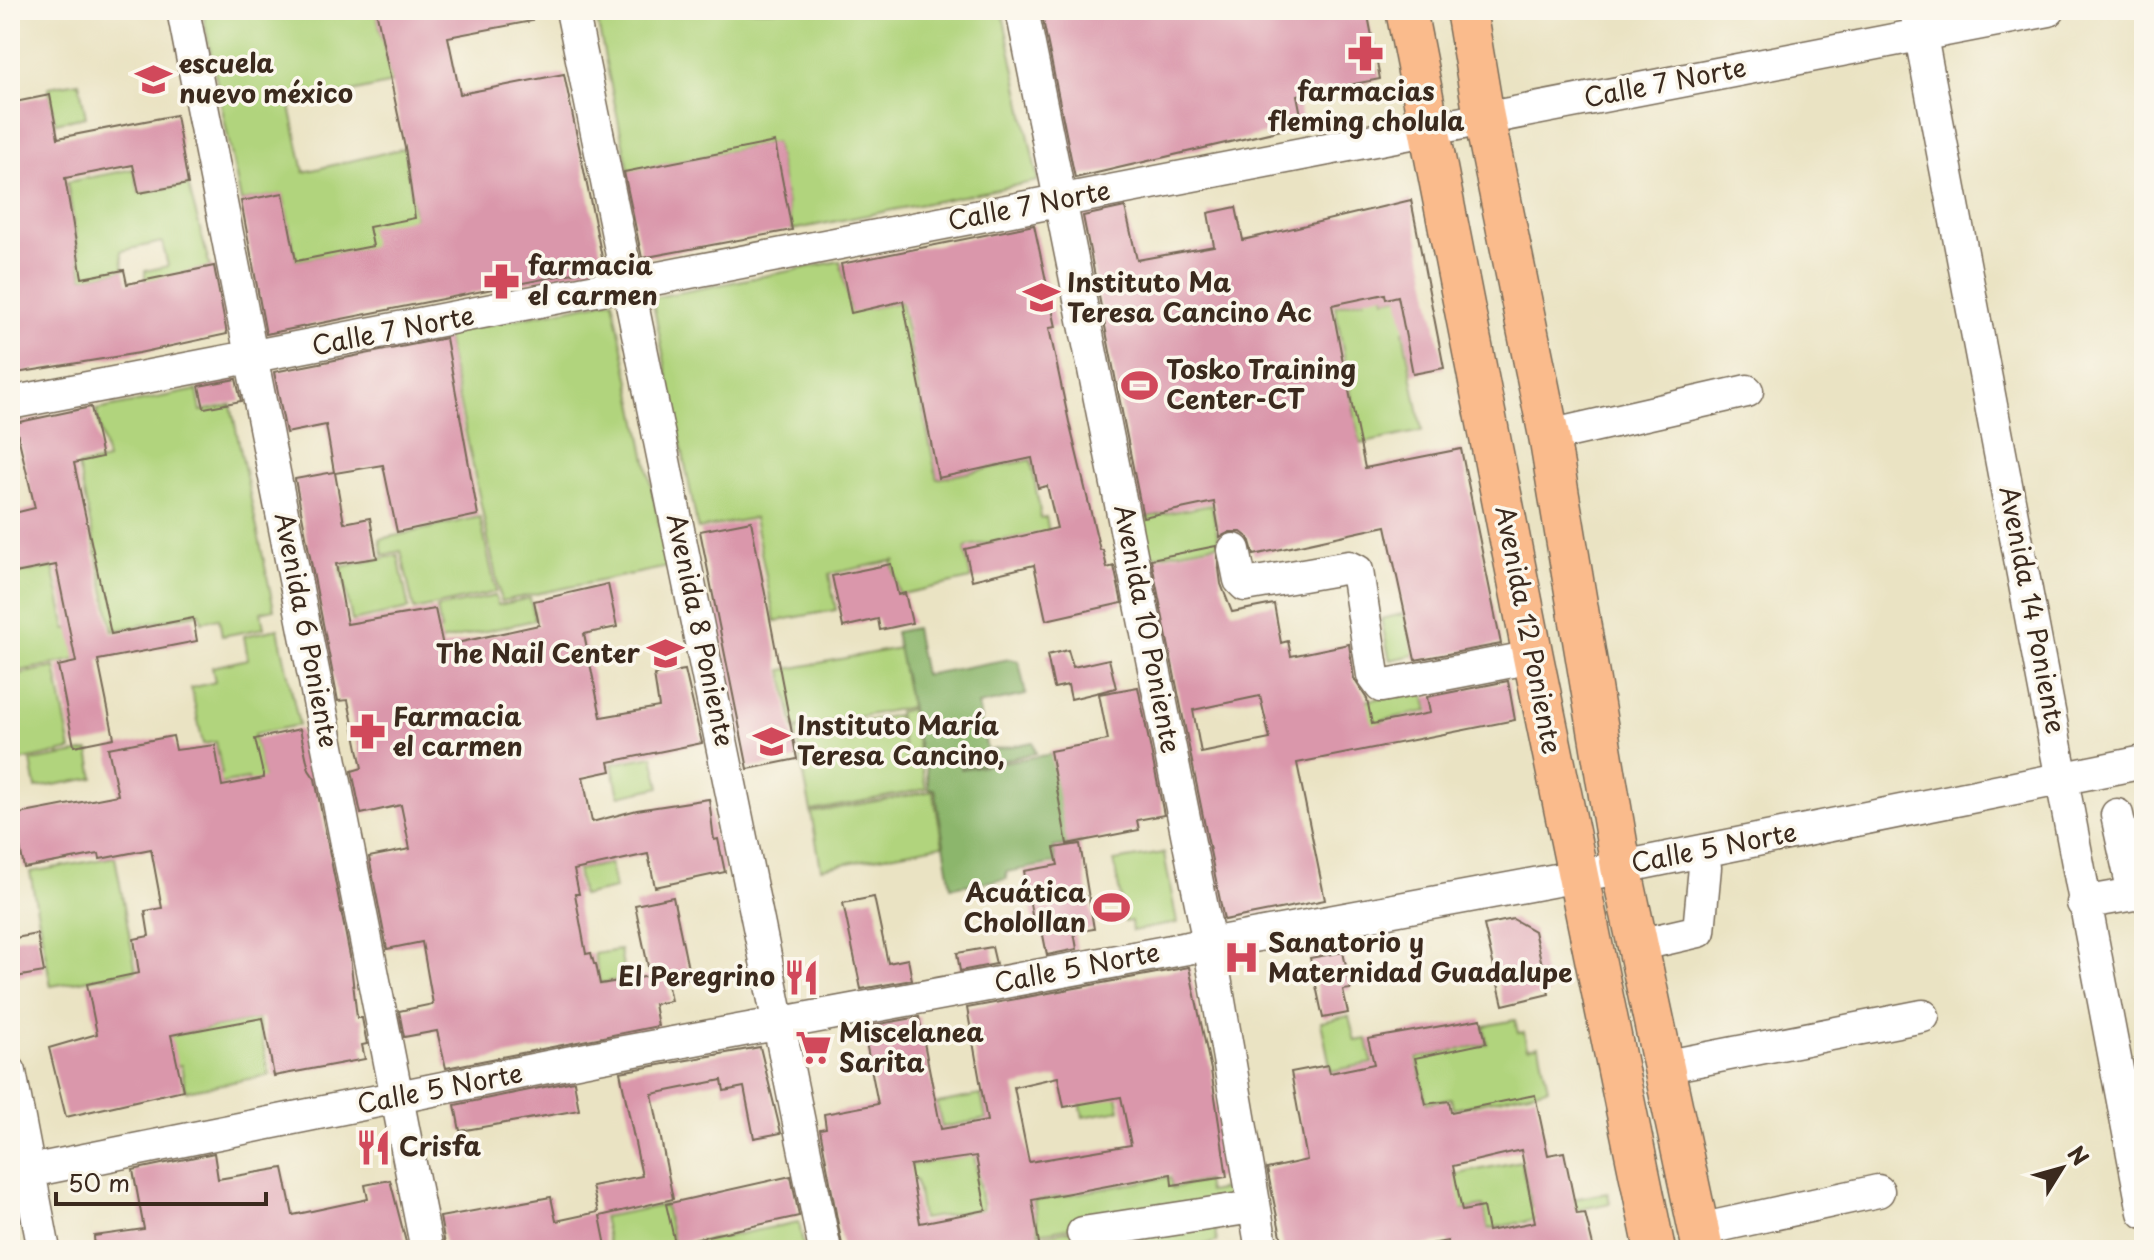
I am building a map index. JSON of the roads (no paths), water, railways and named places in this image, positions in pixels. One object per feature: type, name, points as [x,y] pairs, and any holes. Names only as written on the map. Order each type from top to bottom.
[{"type":"main road","name":"Avenida 12 Poniente","points":[[1406,10],[1533,657],[1655,1250]]},
{"type":"main road","name":"Avenida 12 Poniente","points":[[1466,10],[1484,117],[1549,436],[1621,867],[1701,1240]]},
{"type":"street","name":"Avenida 6 Poniente","points":[[183,10],[427,1250]]},
{"type":"street","name":"Avenida 8 Poniente","points":[[572,10],[825,1250]]},
{"type":"street","name":"Avenida 10 Poniente","points":[[1022,10],[1209,943],[1262,1250]]},
{"type":"street","name":"Calle 7 Norte","points":[[10,403],[252,359],[1484,117],[1919,22],[2049,10]]},
{"type":"street","name":"Avenida 14 Poniente","points":[[1919,22],[2064,776],[2083,903],[2144,1212]]},
{"type":"street","points":[[1549,436],[1747,391]]},
{"type":"street","points":[[1234,550],[1240,580],[1245,585],[1349,567],[1357,571],[1373,675],[1381,686],[1533,657]]},
{"type":"street","name":"Calle 5 Norte","points":[[19,1173],[781,1023],[1578,876],[2144,762]]},
{"type":"street","points":[[2083,903],[2139,904],[2117,815]]},
{"type":"street","points":[[1638,945],[1699,931],[1705,867],[1700,852]]},
{"type":"street","points":[[1663,1067],[1923,1016]]},
{"type":"street","points":[[10,1072],[19,1173],[44,1250]]},
{"type":"street","points":[[1701,1240],[1878,1191]]},
{"type":"street","points":[[1083,1233],[1253,1207]]},
{"type":"place","name":"farmacias fleming cholula","points":[[1366,53]]},
{"type":"place","name":"escuela nuevo méxico","points":[[153,79]]},
{"type":"place","name":"farmacia el carmen","points":[[502,281]]},
{"type":"place","name":"Instituto Ma Teresa Cancino Ac","points":[[1041,298]]},
{"type":"place","name":"Tosko Training Center-CT","points":[[1140,385]]},
{"type":"place","name":"The Nail Center","points":[[666,654]]},
{"type":"place","name":"Farmacia el carmen","points":[[367,732]]},
{"type":"place","name":"Instituto María Teresa Cancino,","points":[[771,741]]},
{"type":"place","name":"Acuática Cholollan","points":[[1112,908]]},
{"type":"place","name":"Sanatorio y Maternidad Guadalupe","points":[[1242,958]]},
{"type":"place","name":"El Peregrino","points":[[801,977]]},
{"type":"place","name":"Miscelanea Sarita","points":[[813,1048]]},
{"type":"place","name":"Crisfa","points":[[373,1147]]}]
